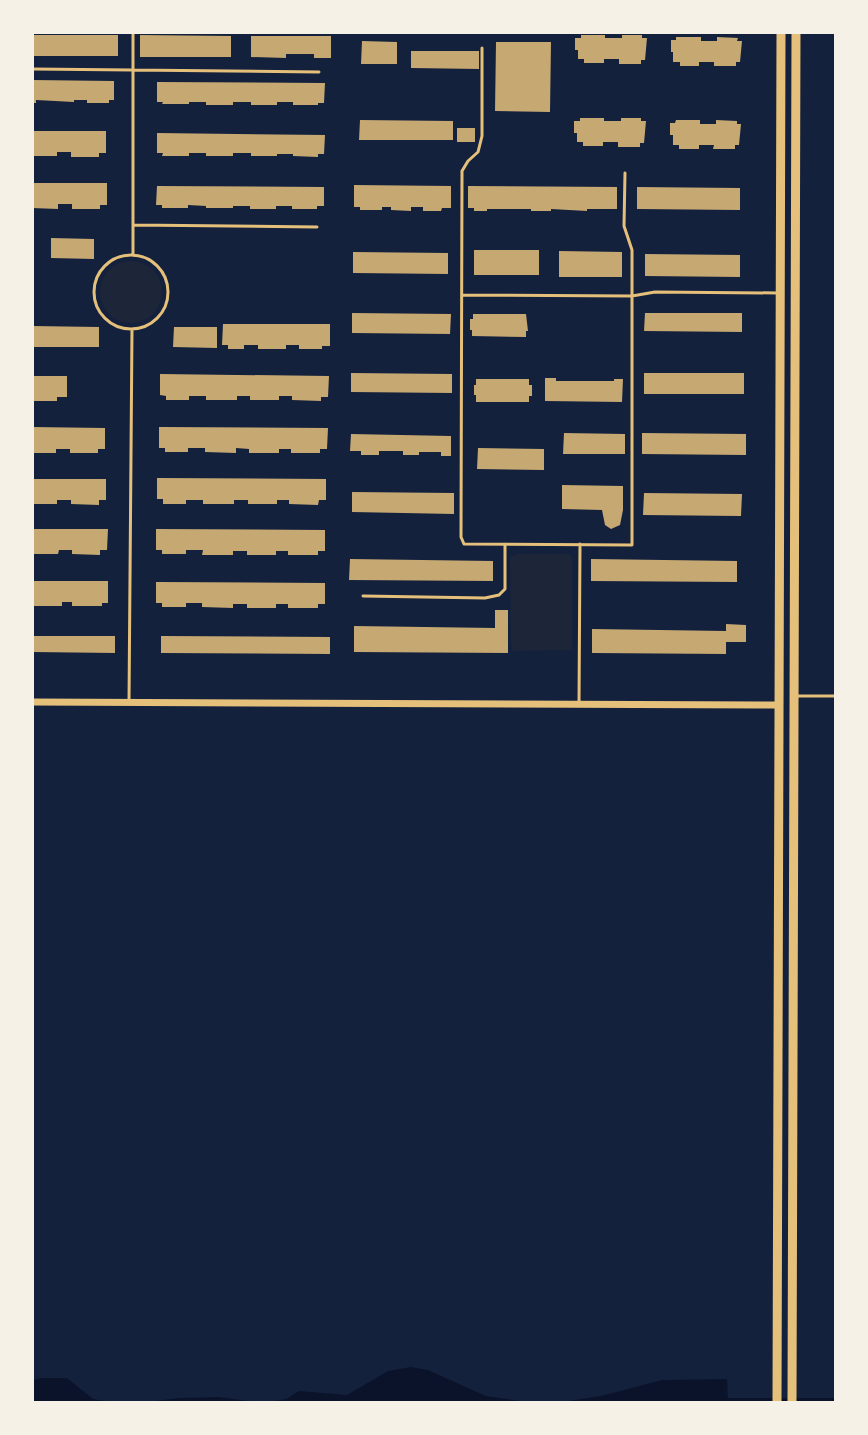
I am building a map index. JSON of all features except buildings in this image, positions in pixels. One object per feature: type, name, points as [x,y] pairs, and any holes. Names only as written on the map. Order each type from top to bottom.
[{"type":"main road","points":[[777,1403],[781,32]]},
{"type":"main road","points":[[792,1403],[796,32]]},
{"type":"street","points":[[32,702],[779,705]]},
{"type":"lane","points":[[133,32],[133,255]]},
{"type":"lane","points":[[482,48],[482,136],[478,152],[462,171],[461,537],[464,544],[632,545],[632,250],[624,226],[625,173]]},
{"type":"lane","points":[[32,69],[319,72]]},
{"type":"lane","points":[[133,225],[317,227]]},
{"type":"lane","points":[[133,255],[148,259],[160,269],[165,276],[168,292],[161,315],[147,326],[132,329],[121,328],[105,319],[99,313],[93,296],[96,279],[105,266],[117,257],[133,255]]},
{"type":"lane","points":[[462,295],[780,293]]},
{"type":"lane","points":[[129,702],[132,329]]},
{"type":"lane","points":[[363,596],[485,598],[499,595],[505,589],[505,544]]},
{"type":"lane","points":[[579,704],[580,544]]},
{"type":"lane","points":[[793,696],[836,696]]},
{"type":"shaded area","points":[[131,261],[153,270],[162,292],[153,314],[131,323],[109,314],[100,292],[109,270]]},
{"type":"shaded area","points":[[516,554],[570,554],[572,650],[513,651],[510,558]]},
{"type":"shaded area","points":[[411,1367],[428,1370],[486,1396],[527,1402],[601,1396],[662,1380],[727,1379],[728,1403],[264,1403],[286,1399],[299,1391],[347,1395],[388,1371]]},
{"type":"shaded area","points":[[67,1378],[93,1399],[117,1403],[32,1403],[32,1380]]},
{"type":"shaded area","points":[[219,1397],[264,1403],[141,1403]]},
{"type":"waterway","points":[[724,1400],[836,1400]]}]
